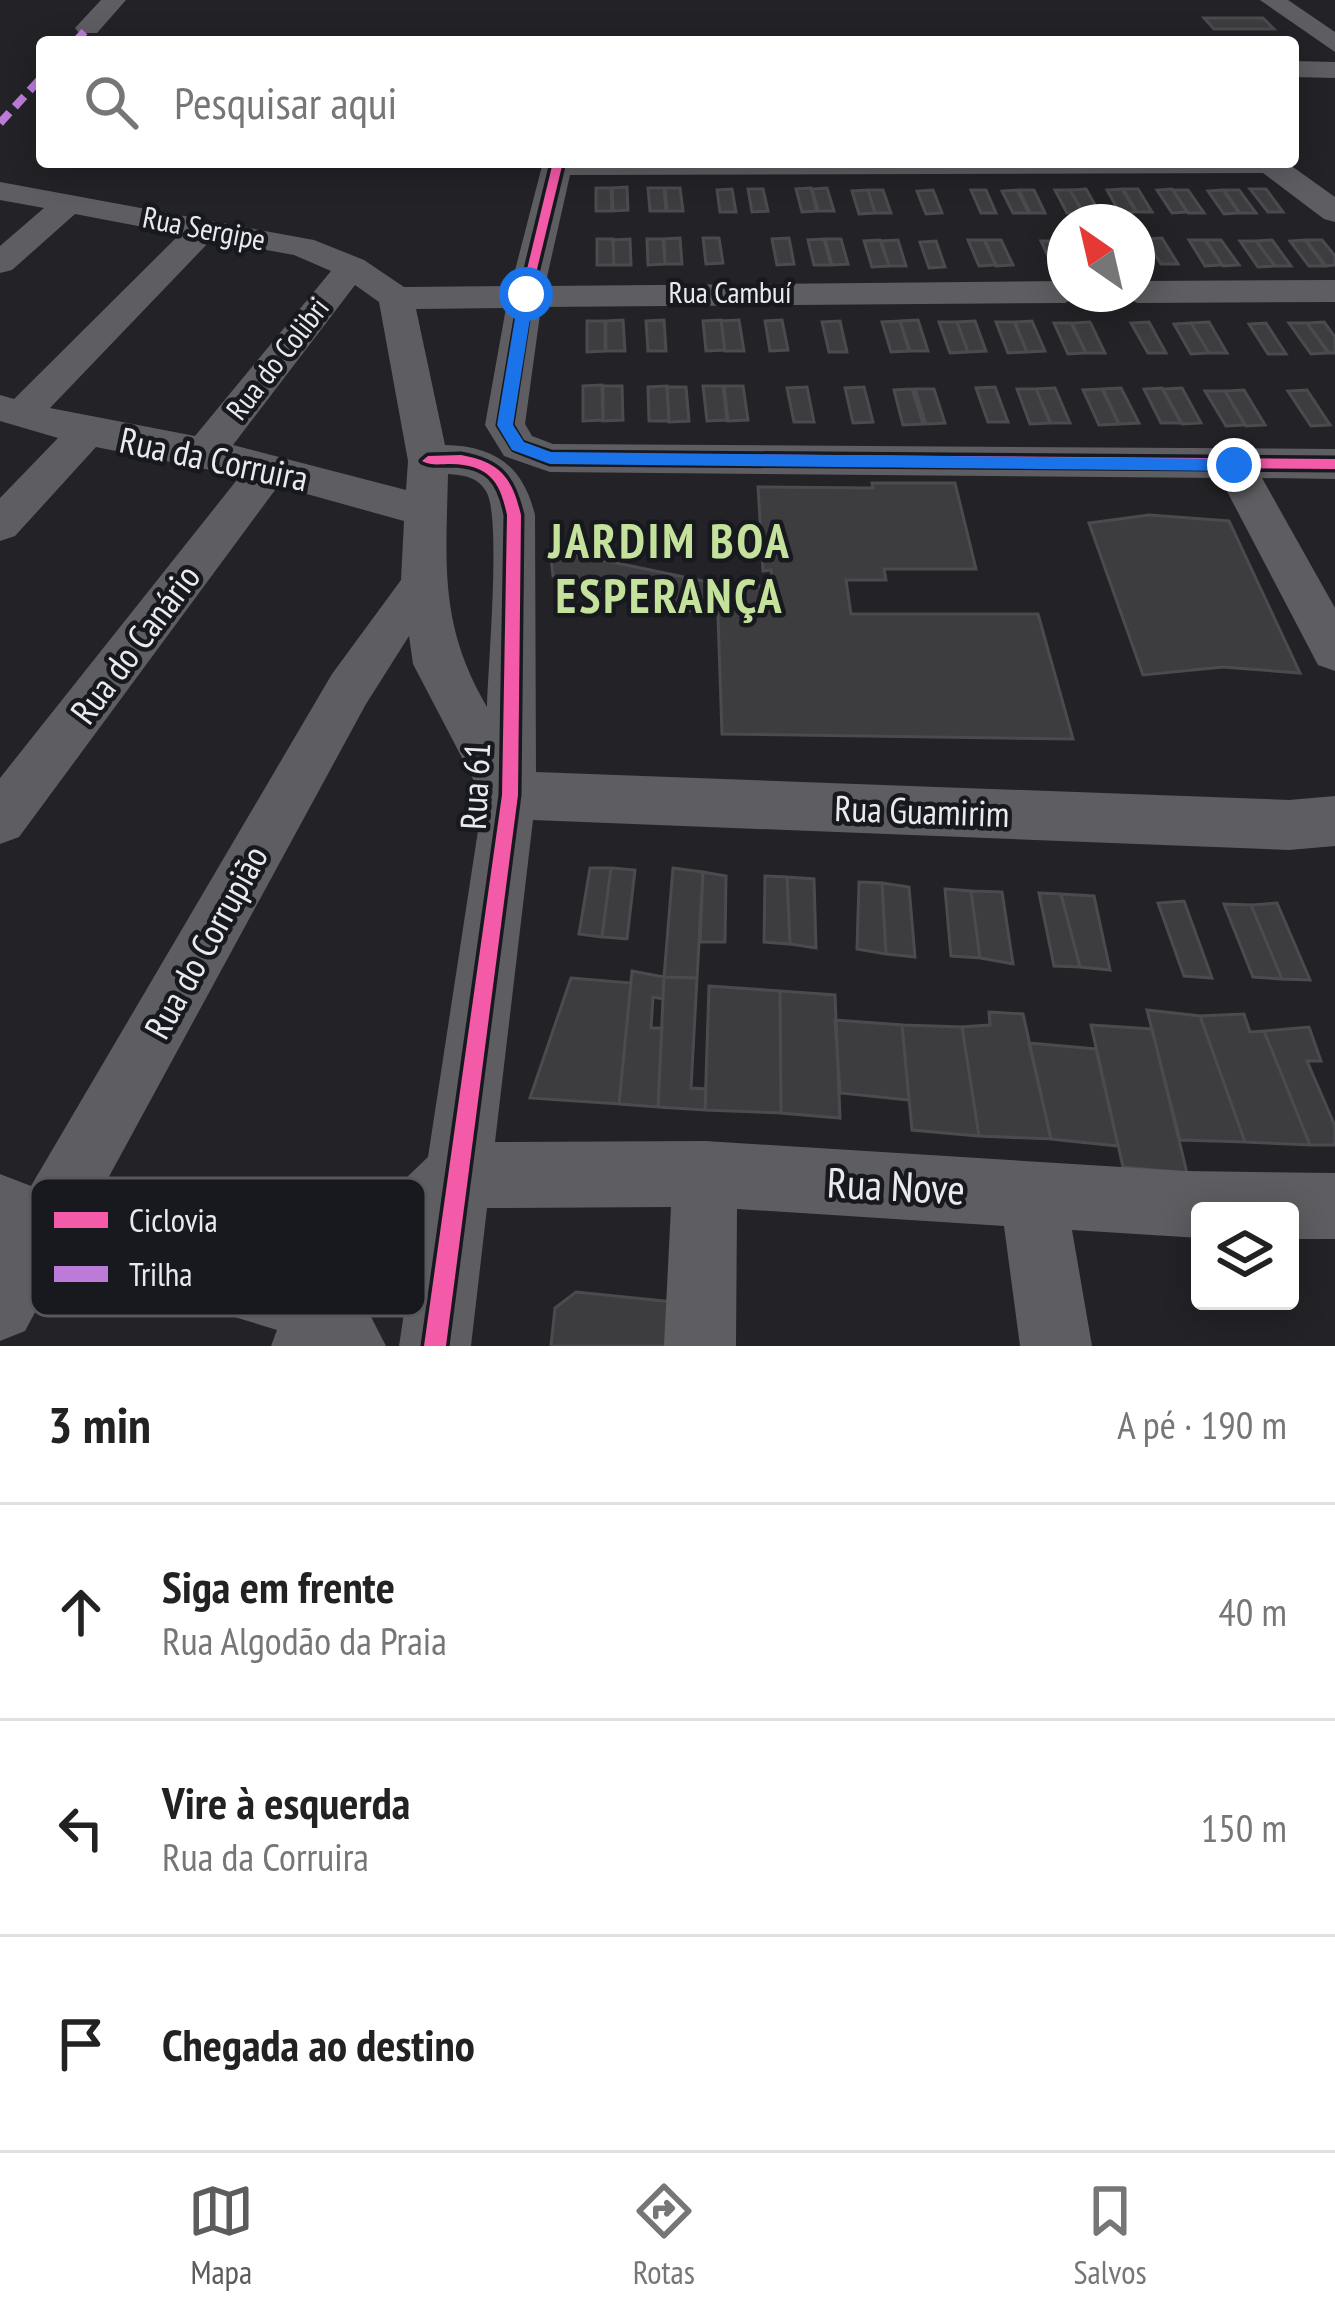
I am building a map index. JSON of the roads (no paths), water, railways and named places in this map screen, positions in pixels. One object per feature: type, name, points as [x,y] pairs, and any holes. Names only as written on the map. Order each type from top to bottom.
[{"type":"street","points":[[88,28],[114,0]]},
{"type":"street","points":[[1272,0],[1335,44]]},
{"type":"street","points":[[1299,69],[1335,70]]},
{"type":"street","points":[[557,168],[526,294],[505,425],[518,446],[550,458],[1335,464]]},
{"type":"street","points":[[1275,168],[1335,212]]},
{"type":"street","name":"Rua Sergipe","points":[[0,191],[302,248],[352,267],[396,298]]},
{"type":"street","points":[[0,263],[69,203]]},
{"type":"street","points":[[11,411],[202,230]]},
{"type":"street","name":"Rua do Colibri","points":[[205,452],[352,267]]},
{"type":"street","points":[[1155,292],[1335,291]]},
{"type":"street","name":"Rua Cambuí","points":[[396,298],[1047,292]]},
{"type":"street","name":"Rua 61","points":[[396,298],[428,461],[423,585],[437,664],[510,795]]},
{"type":"street","name":"Rua da Corruira","points":[[11,411],[87,432],[205,452],[427,512]]},
{"type":"street","points":[[0,525],[87,432]]},
{"type":"street","name":"Rua 61","points":[[428,461],[459,458],[488,466],[510,488],[514,515],[510,795],[435,1346]]},
{"type":"street","points":[[1234,465],[1335,651]]},
{"type":"street","name":"Rua do Canário","points":[[0,819],[269,468]]},
{"type":"street","name":"Rua do Corrupião","points":[[47,1178],[385,632],[423,585]]},
{"type":"street","points":[[349,689],[392,669],[437,664]]},
{"type":"street","name":"Rua Guamirim","points":[[510,795],[1288,825],[1335,821]]},
{"type":"street","points":[[700,1346],[705,1174]]},
{"type":"street","name":"Rua Nove","points":[[457,1175],[705,1174],[1186,1204],[1335,1206]]},
{"type":"street","points":[[426,1212],[457,1175]]},
{"type":"street","points":[[1033,1194],[1056,1346]]},
{"type":"street","name":"Rua do Corrupião","points":[[0,1306],[23,1216]]},
{"type":"street","points":[[282,1316],[326,1333]]},
{"type":"district","name":"JARDIM BOA ESPERANÇA","points":[[670,568]]}]
